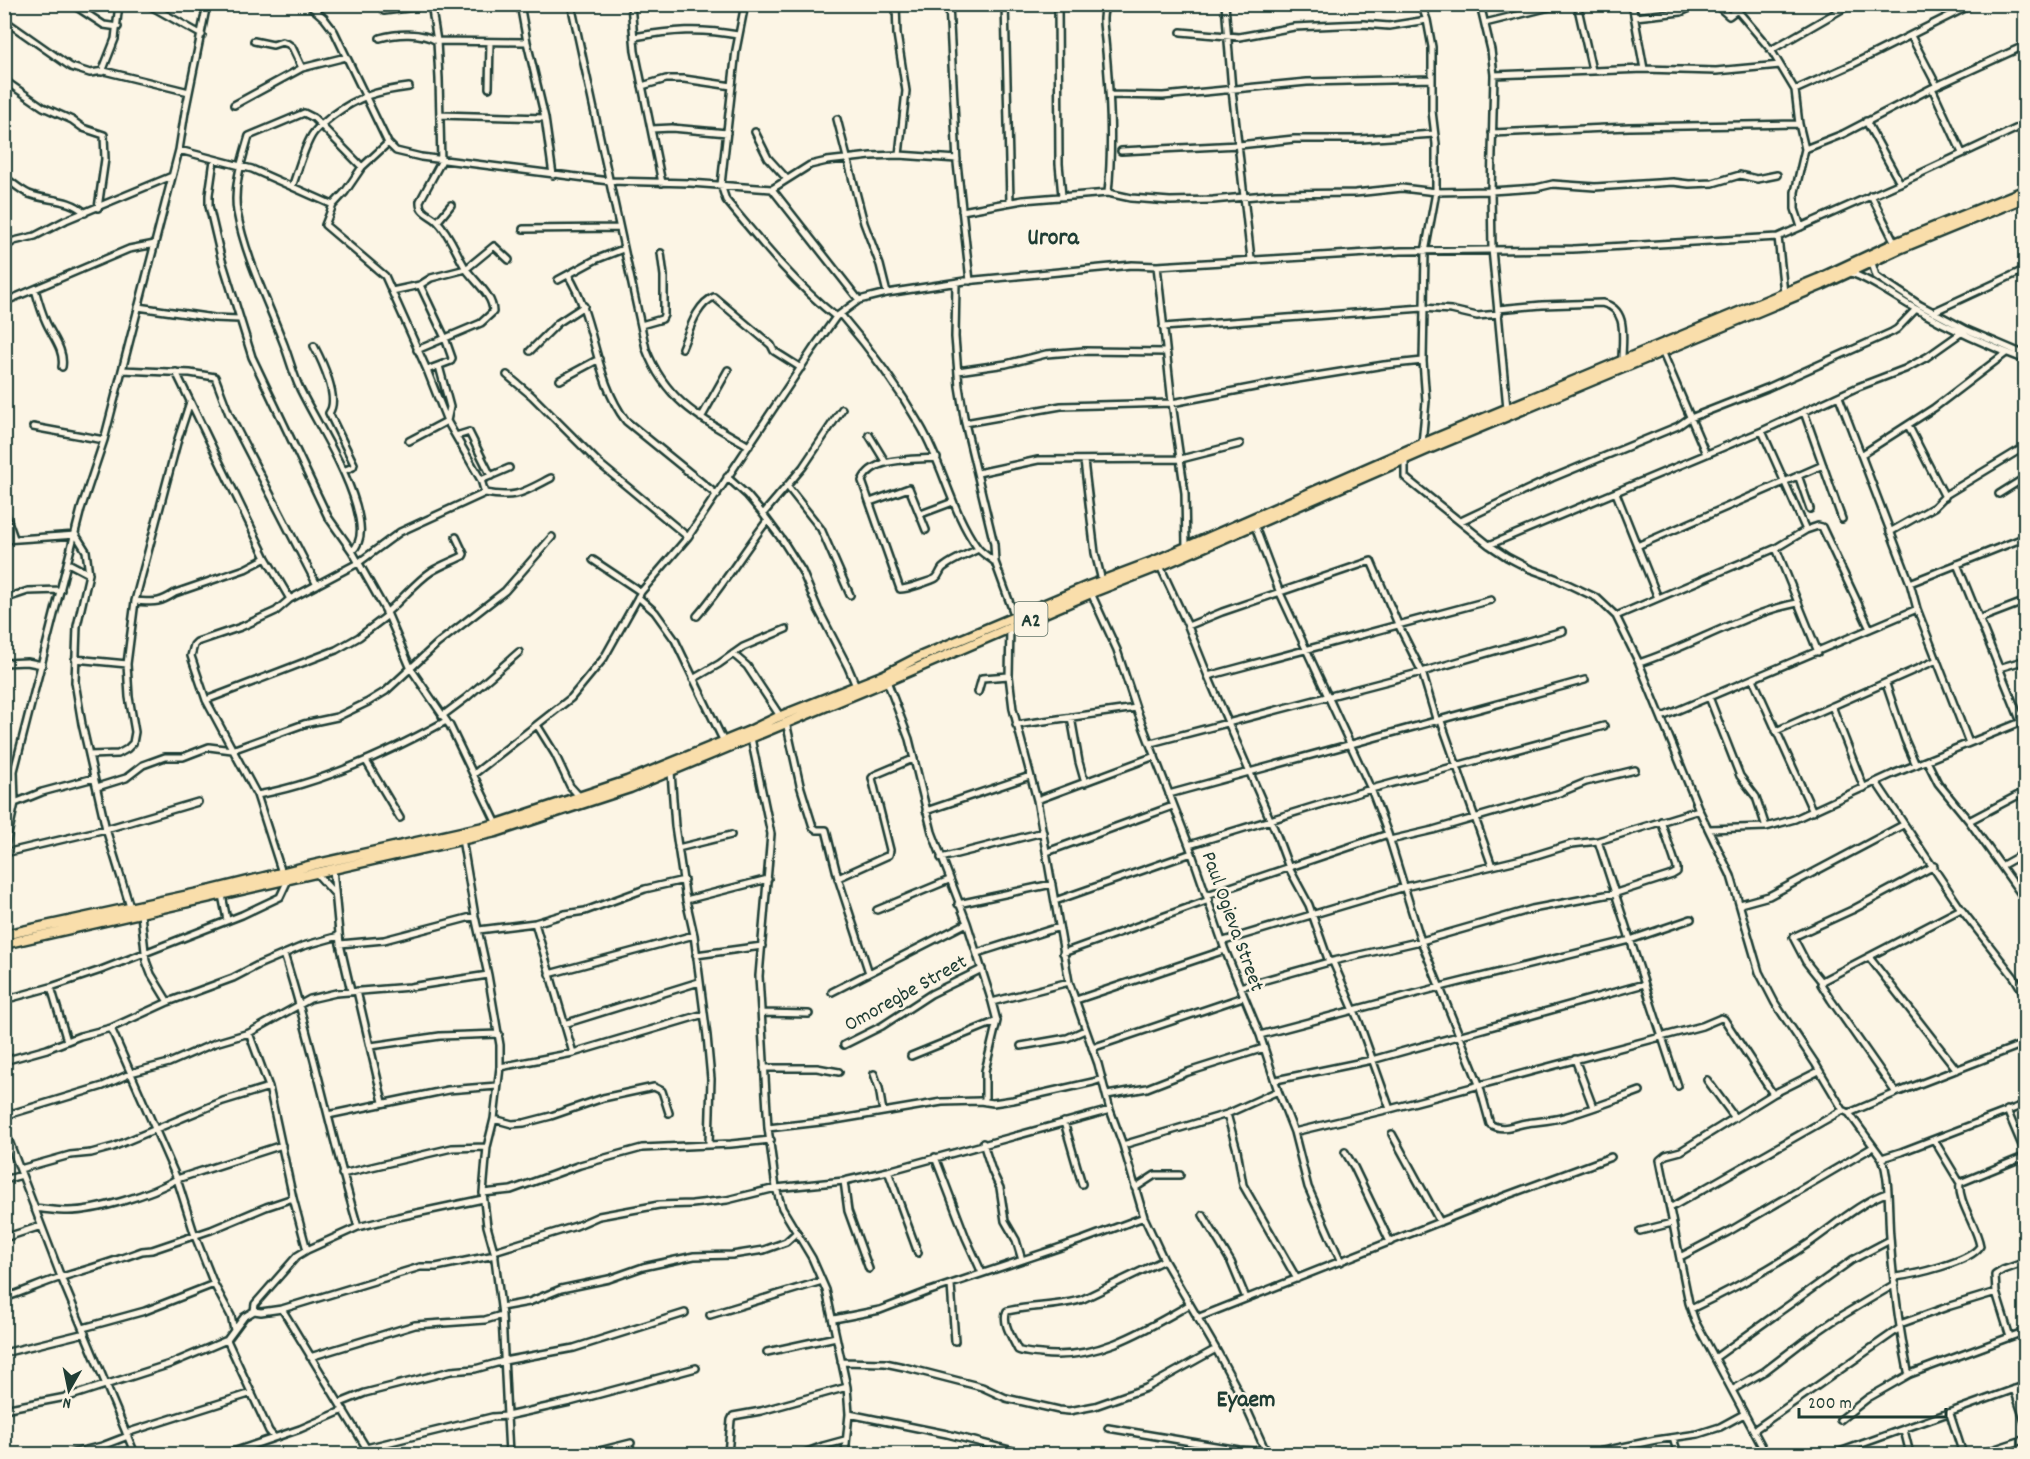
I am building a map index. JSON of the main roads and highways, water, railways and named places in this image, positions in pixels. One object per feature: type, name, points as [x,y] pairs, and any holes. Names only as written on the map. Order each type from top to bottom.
[{"type":"highway","name":"A2","points":[[4,935],[285,876],[498,824],[627,782],[783,719],[887,681],[1662,351],[1851,273],[2025,189]]},
{"type":"highway","name":"A2","points":[[4,944],[222,895],[285,876],[316,873],[521,825],[630,788],[751,738],[783,719],[1015,617],[1186,547],[1422,444],[1849,266],[1895,243],[2025,197]]},
{"type":"district","name":"Urora","points":[[1053,236]]},
{"type":"district","name":"Eyaem","points":[[1246,1398]]}]
